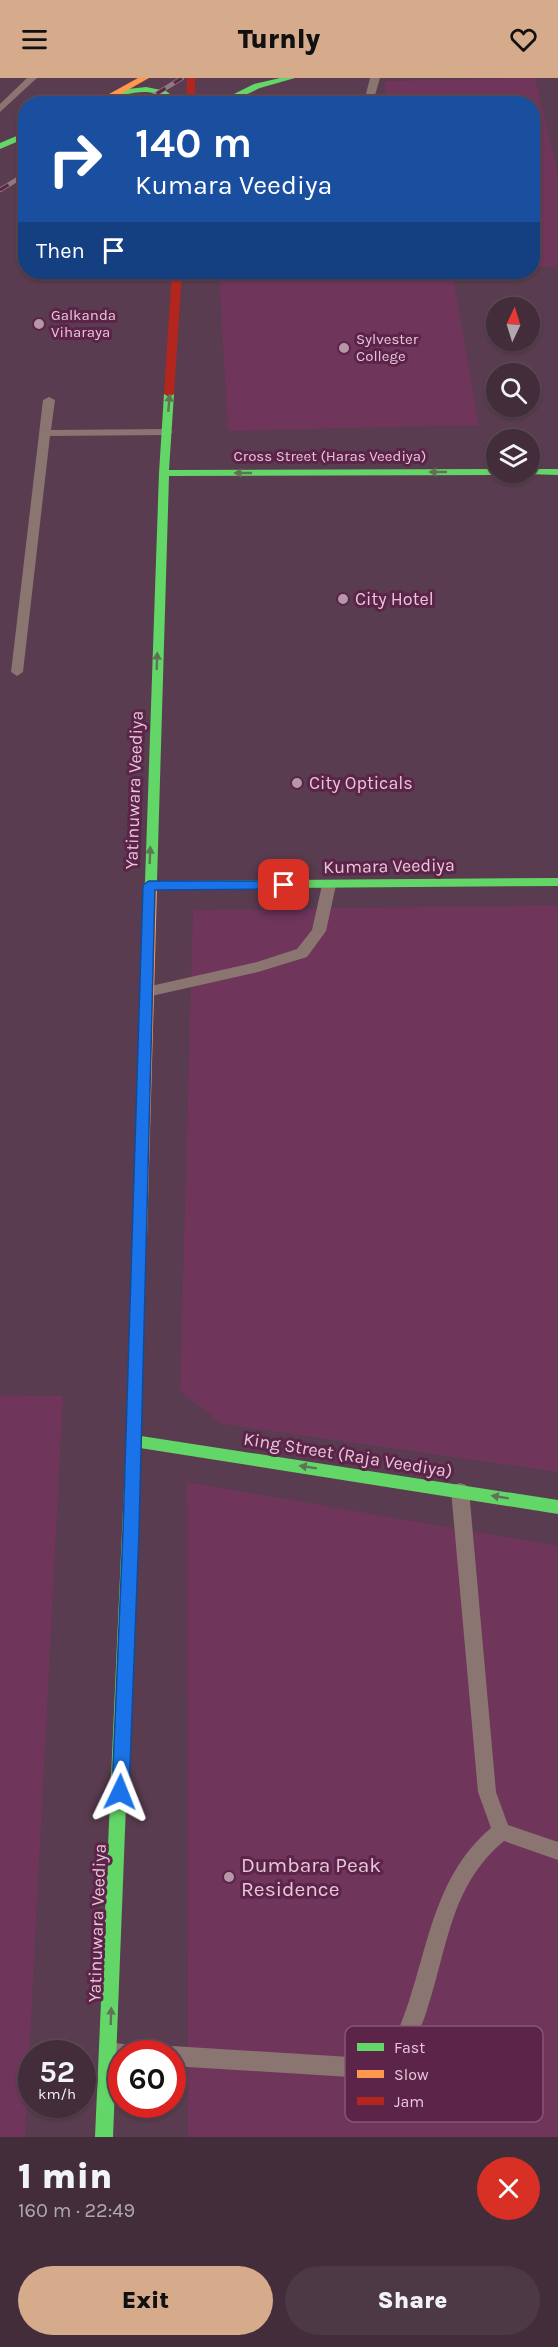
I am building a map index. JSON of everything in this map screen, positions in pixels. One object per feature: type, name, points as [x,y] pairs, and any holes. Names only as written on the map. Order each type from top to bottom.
[{"type":"main road","points":[[191,78],[191,96]]},
{"type":"main road","points":[[235,96],[257,86],[291,78]]},
{"type":"main road","points":[[110,96],[145,79]]},
{"type":"main road","points":[[110,96],[150,89],[162,90],[169,96]]},
{"type":"main road","points":[[0,146],[18,138]]},
{"type":"main road","name":"Yatinuwara Veediya","points":[[110,2040],[133,1441],[149,885],[164,473],[177,279]]},
{"type":"main road","name":"Cross Street (Haras Veediya)","points":[[164,473],[486,472]]},
{"type":"main road","points":[[540,472],[558,472]]},
{"type":"main road","name":"Kumara Veediya","points":[[149,885],[558,882]]},
{"type":"main road","name":"King Street (Raja Veediya)","points":[[133,1441],[558,1507]]},
{"type":"main road","name":"Yatinuwara Veediya","points":[[104,2137],[108,2080]]},
{"type":"lane","points":[[0,109],[32,78]]},
{"type":"lane","points":[[368,96],[375,78]]},
{"type":"lane","points":[[17,672],[49,400]]},
{"type":"lane","points":[[45,433],[167,432]]},
{"type":"lane","points":[[147,992],[258,967],[302,953],[319,931],[328,885]]},
{"type":"lane","points":[[460,1490],[486,1792],[501,1831],[558,1851]]},
{"type":"lane","points":[[412,2026],[452,1894],[471,1859],[501,1831]]},
{"type":"lane","points":[[186,2057],[345,2066]]},
{"type":"shaded area","points":[[535,78],[539,96],[387,96],[384,81]]},
{"type":"shaded area","points":[[540,99],[558,175],[558,267],[540,267]]},
{"type":"shaded area","name":"Sylvester College","points":[[219,279],[453,279],[479,425],[228,431]]},
{"type":"shaded area","points":[[558,905],[558,1472],[222,1424],[180,1391],[193,910]]},
{"type":"shaded area","points":[[0,1395],[63,1396],[30,2040],[18,2040],[18,2118],[26,2118],[25,2137],[0,2137]]},
{"type":"shaded area","points":[[187,1482],[558,1546],[558,2137],[188,2137]]},
{"type":"railway","points":[[153,96],[182,78]]},
{"type":"railway","points":[[0,190],[18,179]]},
{"type":"traffic: fast","points":[[235,96],[257,86],[291,78]]},
{"type":"traffic: fast","points":[[109,96],[137,90],[155,90],[169,96]]},
{"type":"traffic: fast","points":[[0,146],[18,138]]},
{"type":"traffic: fast","points":[[151,889],[164,473],[169,394]]},
{"type":"traffic: fast","points":[[164,473],[486,472]]},
{"type":"traffic: fast","points":[[540,472],[558,472]]},
{"type":"traffic: fast","points":[[149,885],[558,882]]},
{"type":"traffic: fast","points":[[104,2137],[135,1397]]},
{"type":"traffic: fast","points":[[133,1441],[558,1507]]},
{"type":"traffic: slow","points":[[110,96],[145,78]]},
{"type":"traffic: slow","points":[[140,1238],[151,889]]},
{"type":"traffic: jam","points":[[191,78],[191,96]]},
{"type":"traffic: jam","points":[[169,394],[177,279]]},
{"type":"traffic: jam","points":[[135,1397],[140,1238]]},
{"type":"place","name":"Galkanda Viharaya","points":[[39,324]]},
{"type":"place","name":"Sylvester College","points":[[344,348]]},
{"type":"place","name":"City Hotel","points":[[343,599]]},
{"type":"place","name":"City Opticals","points":[[297,783]]},
{"type":"place","name":"Dumbara Peak Residence","points":[[229,1877]]},
{"type":"route","points":[[120,1792],[131,1531],[149,885],[284,885]]}]
